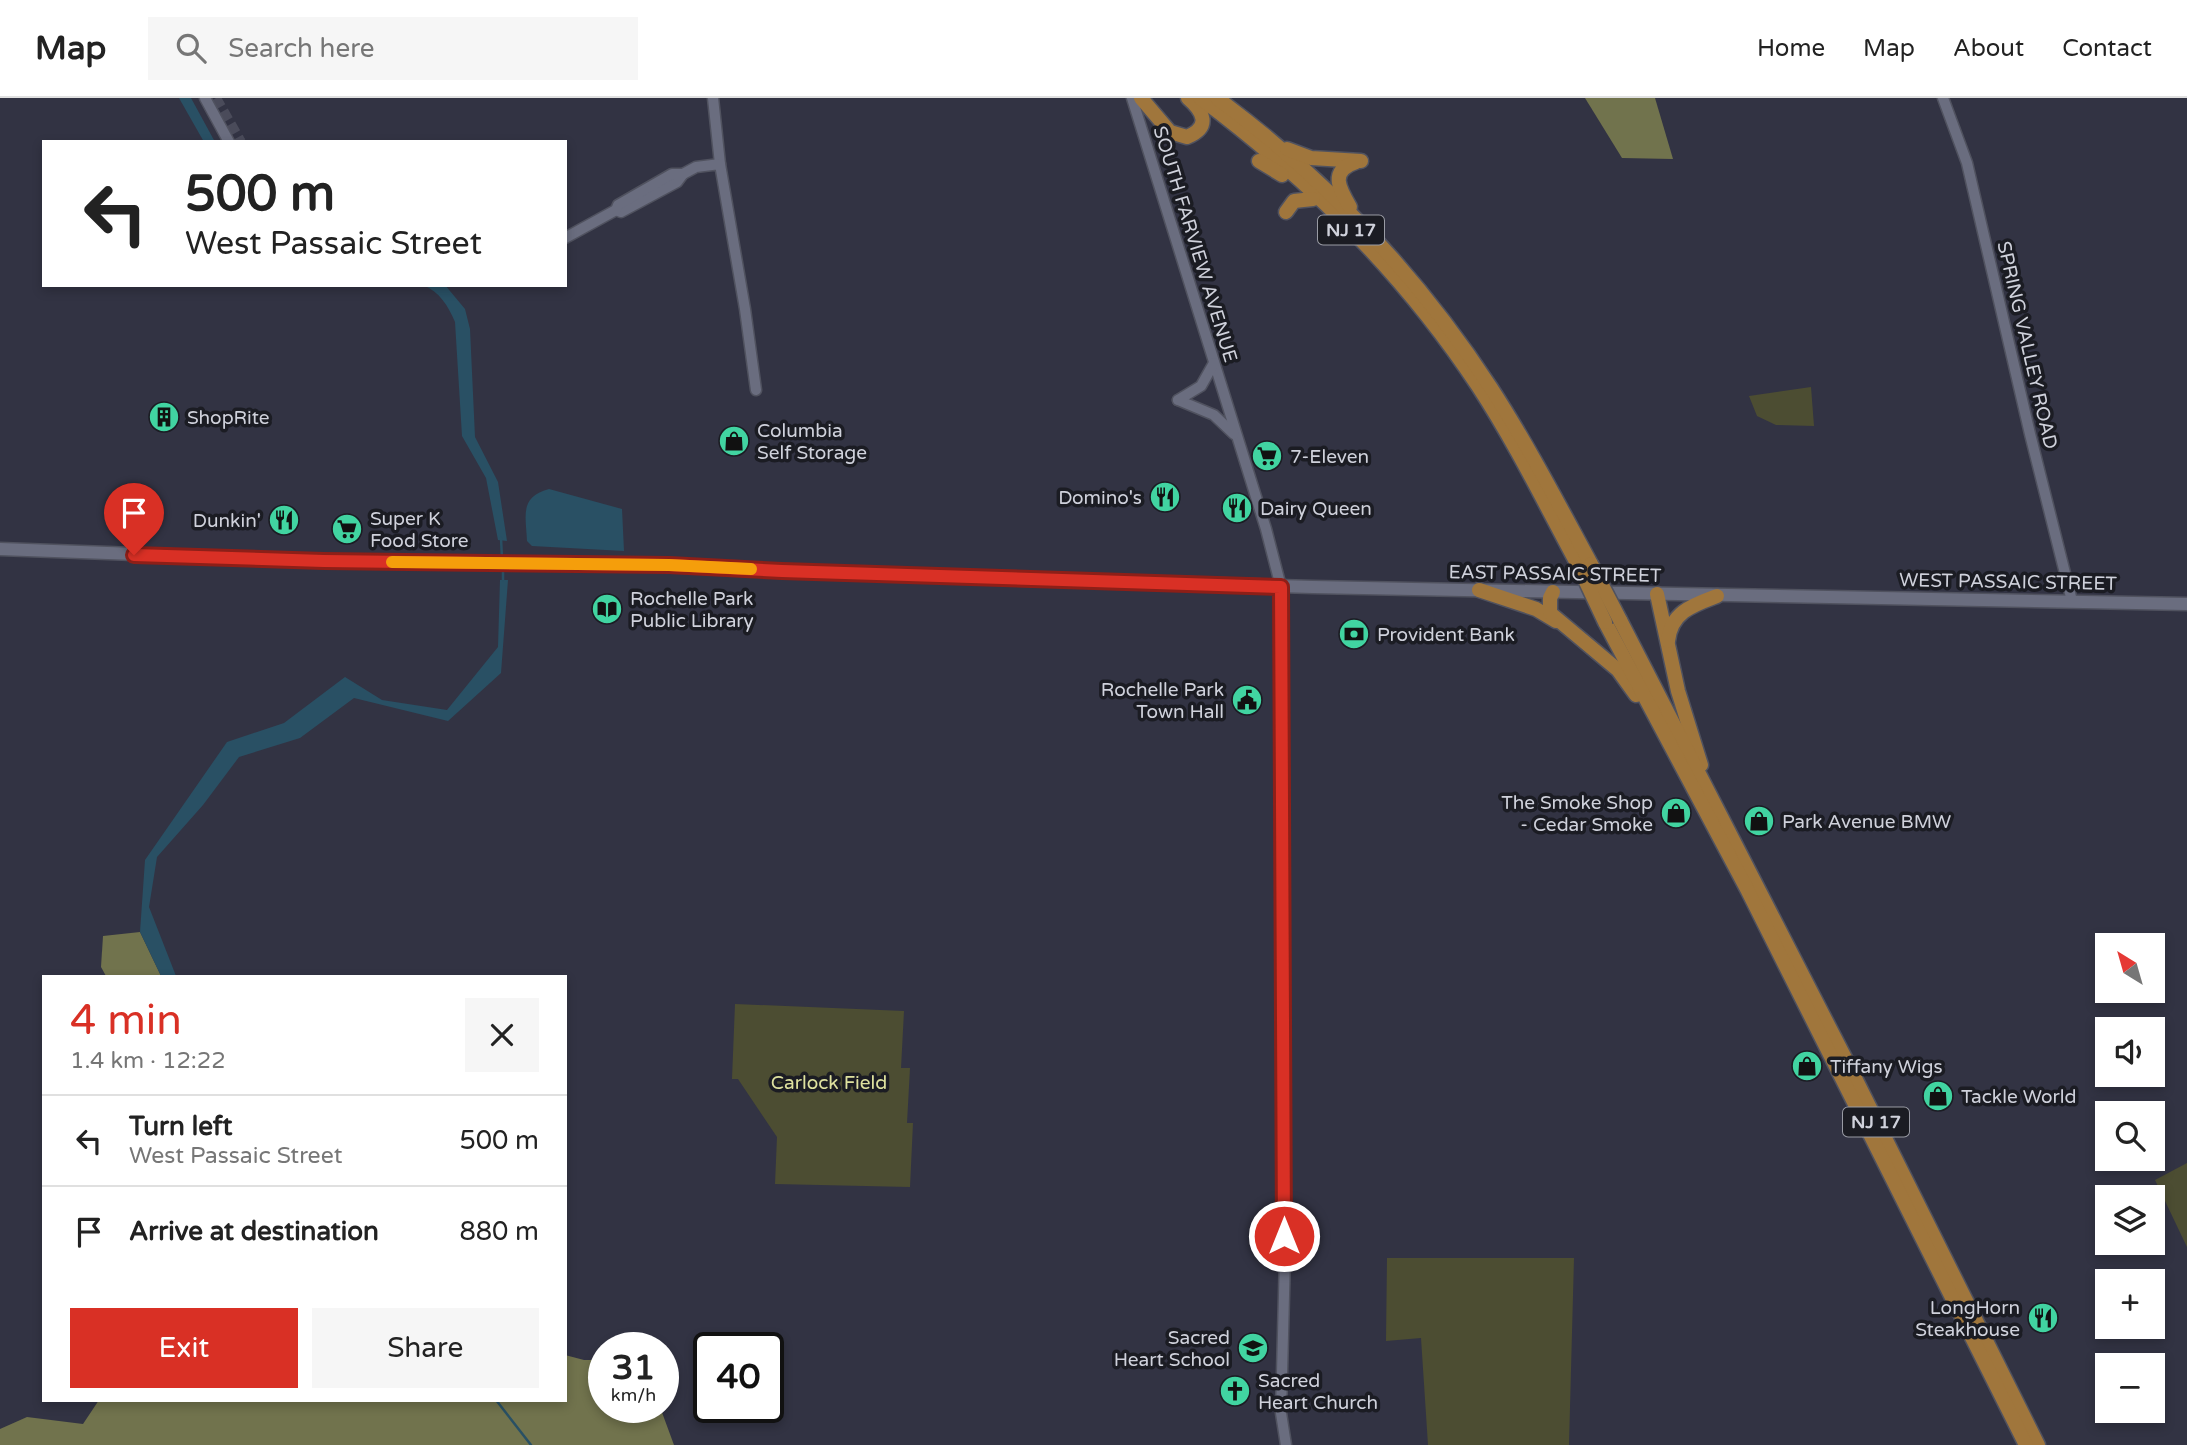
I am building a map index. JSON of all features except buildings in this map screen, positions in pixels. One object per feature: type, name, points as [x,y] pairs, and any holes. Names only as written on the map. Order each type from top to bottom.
[{"type":"highway","points":[[1141,98],[1170,132],[1186,137],[1201,128],[1203,119],[1201,112],[1188,98]]},
{"type":"highway","name":"NJ 17","points":[[1200,98],[1256,142],[1392,275],[1484,386]]},
{"type":"highway","name":"NJ 17","points":[[1217,98],[1248,121],[1362,226],[1424,296],[1484,386],[1585,566],[1686,773],[2026,1445]]},
{"type":"highway","points":[[1230,98],[1248,121]]},
{"type":"highway","points":[[1268,139],[1294,153],[1311,158],[1361,161],[1348,165],[1341,171],[1338,180],[1340,190],[1362,226]]},
{"type":"highway","points":[[1259,161],[1318,200]]},
{"type":"highway","points":[[1286,212],[1290,204],[1299,199],[1318,200]]},
{"type":"highway","points":[[1479,590],[1536,609],[1557,621],[1618,670],[1686,773]]},
{"type":"highway","points":[[1553,592],[1549,606],[1550,613],[1557,621]]},
{"type":"highway","points":[[1657,594],[1667,645],[1707,790]]},
{"type":"highway","points":[[1667,645],[1669,629],[1674,619],[1684,610],[1717,596]]},
{"type":"highway","name":"NJ 17","points":[[1612,621],[1707,790],[1845,1058],[2038,1445]]},
{"type":"main road","points":[[0,549],[324,561],[669,565],[1281,587]]},
{"type":"main road","name":"EAST PASSAIC STREET","points":[[1281,587],[1828,598]]},
{"type":"main road","name":"WEST PASSAIC STREET","points":[[1828,598],[2187,604]]},
{"type":"street","points":[[205,98],[228,140]]},
{"type":"street","points":[[713,98],[720,164],[756,390]]},
{"type":"street","name":"SOUTH FARVIEW AVENUE","points":[[1132,98],[1278,567],[1281,587],[1284,1287],[1281,1413],[1286,1445]]},
{"type":"street","name":"SPRING VALLEY ROAD","points":[[1943,98],[1967,163],[2072,601]]},
{"type":"street","points":[[567,237],[617,210],[618,205],[672,174],[683,174],[696,167],[720,164]]},
{"type":"street","points":[[1214,363],[1201,386],[1178,400],[1213,415],[1237,438]]},
{"type":"green space","points":[[1585,98],[1655,98],[1673,159],[1622,158]]},
{"type":"green space","points":[[1811,387],[1814,426],[1776,425],[1757,416],[1749,396]]},
{"type":"green space","points":[[140,932],[161,975],[105,975],[101,967],[103,936]]},
{"type":"green space","name":"Carlock Field","points":[[735,1004],[904,1011],[901,1068],[910,1068],[907,1123],[913,1123],[910,1187],[775,1184],[777,1137],[738,1079],[732,1079]]},
{"type":"green space","points":[[2187,1163],[2187,1247],[2165,1201],[2165,1185],[2157,1185],[2155,1180]]},
{"type":"green space","points":[[1387,1258],[1574,1258],[1569,1445],[1428,1445],[1421,1338],[1386,1341]]},
{"type":"green space","points":[[567,1356],[588,1360],[588,1423],[666,1423],[674,1445],[0,1445],[0,1429],[27,1417],[83,1424],[98,1402],[567,1402]]},
{"type":"water","points":[[179,98],[191,98],[214,140],[203,140]]},
{"type":"water","points":[[427,287],[447,287],[465,309],[470,329],[475,437],[498,482],[507,541],[498,540],[486,478],[462,436],[455,322],[443,300]]},
{"type":"water","points":[[549,489],[622,509],[624,551],[532,546],[527,541],[526,509],[533,497]]},
{"type":"water","points":[[500,580],[508,580],[501,673],[448,721],[354,698],[300,738],[239,757],[203,805],[157,857],[149,907],[176,975],[161,975],[140,932],[145,860],[227,742],[284,723],[345,677],[382,700],[447,710],[498,647]]},
{"type":"waterway","points":[[501,538],[502,559]]},
{"type":"waterway","points":[[503,566],[503,580]]},
{"type":"waterway","points":[[498,1402],[531,1445]]},
{"type":"tunnel","points":[[216,98],[240,140]]},
{"type":"slow traffic","points":[[392,562],[669,565],[751,569]]},
{"type":"place","name":"ShopRite","points":[[164,417]]},
{"type":"place","name":"Columbia Self Storage","points":[[734,441]]},
{"type":"place","name":"7-Eleven","points":[[1267,456]]},
{"type":"place","name":"Domino's","points":[[1165,497]]},
{"type":"place","name":"Dairy Queen","points":[[1237,508]]},
{"type":"place","name":"Dunkin'","points":[[284,520]]},
{"type":"place","name":"Super K Food Store","points":[[347,529]]},
{"type":"place","name":"Rochelle Park Public Library","points":[[607,609]]},
{"type":"place","name":"Provident Bank","points":[[1354,634]]},
{"type":"place","name":"Rochelle Park Town Hall","points":[[1247,700]]},
{"type":"place","name":"The Smoke Shop - Cedar Smoke","points":[[1676,813]]},
{"type":"place","name":"Park Avenue BMW","points":[[1759,821]]},
{"type":"place","name":"Tiffany Wigs","points":[[1807,1066]]},
{"type":"place","name":"Tackle World","points":[[1938,1096]]},
{"type":"place","name":"LongHorn Steakhouse","points":[[2043,1318]]},
{"type":"place","name":"Sacred Heart School","points":[[1253,1348]]},
{"type":"place","name":"Sacred Heart Church","points":[[1235,1391]]},
{"type":"route","points":[[134,555],[324,561],[669,565],[1281,587],[1284,1236]]}]
